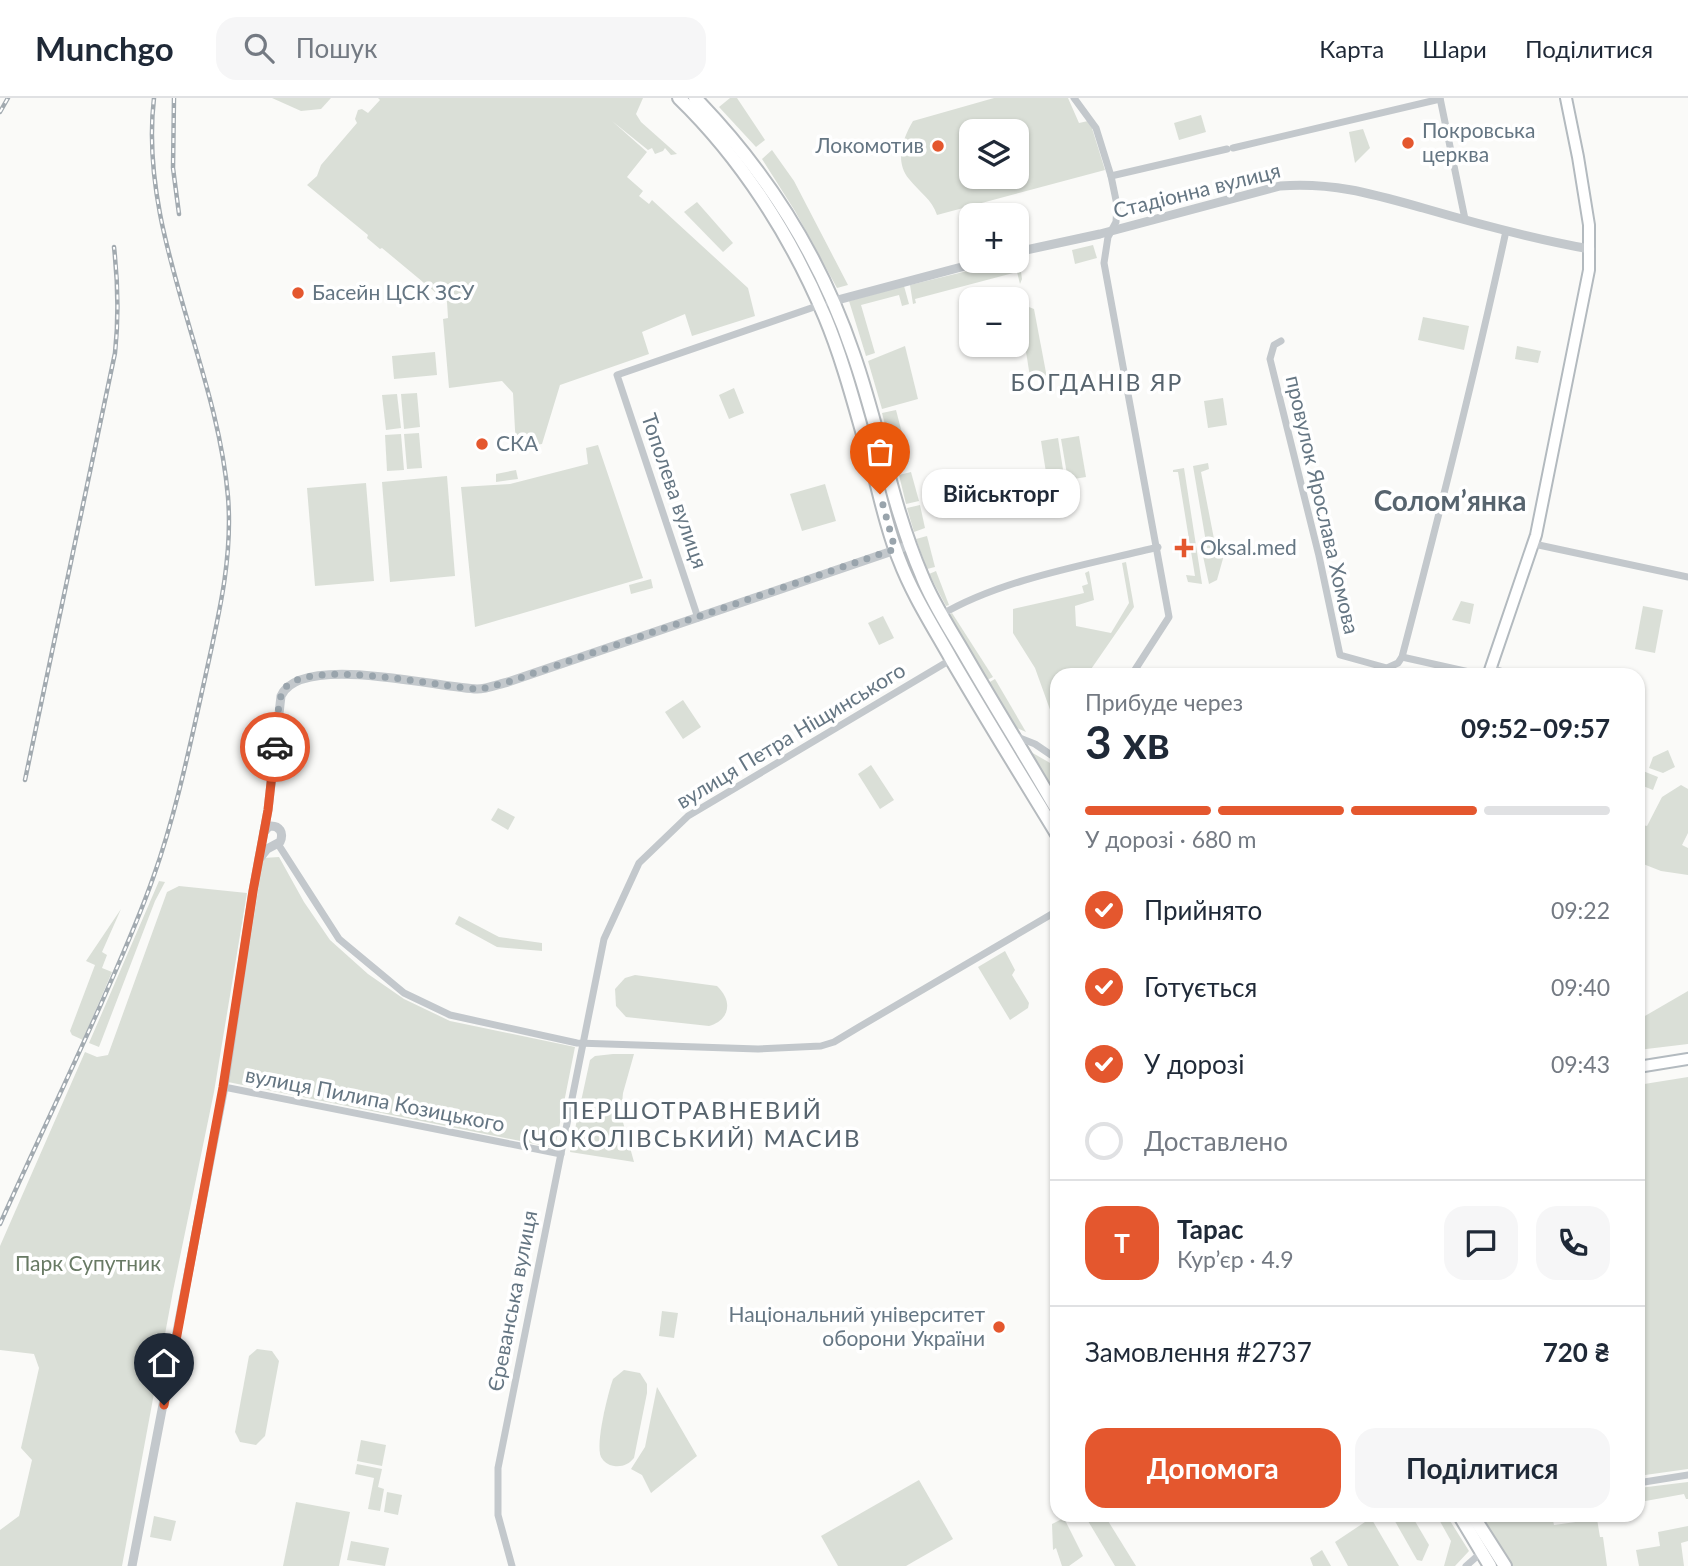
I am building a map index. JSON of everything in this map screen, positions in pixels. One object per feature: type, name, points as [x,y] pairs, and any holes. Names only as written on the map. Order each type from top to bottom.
[{"type":"main road","points":[[679,98],[723,146],[758,193],[795,254],[820,306],[844,373],[895,549],[920,606],[952,659],[1050,800]]},
{"type":"main road","points":[[695,98],[737,142],[765,180],[791,219],[834,301],[853,351],[910,545],[932,600],[1050,821]]},
{"type":"main road","points":[[1490,668],[1534,544],[1589,270],[1590,249],[1580,170],[1566,98]]},
{"type":"main road","points":[[1645,1066],[1688,1059]]},
{"type":"main road","points":[[1465,1522],[1504,1566]]},
{"type":"main road","points":[[1476,1522],[1487,1548],[1490,1566]]},
{"type":"street","points":[[1074,98],[1096,128],[1111,176],[1118,214],[1108,237],[1104,263],[1169,617],[1136,668]]},
{"type":"street","points":[[1111,176],[1440,99],[1465,219]]},
{"type":"street","name":"Стадіонна вулиця","points":[[1029,249],[1280,186],[1304,184],[1355,189],[1506,231],[1590,249]]},
{"type":"street","points":[[1461,668],[1402,657],[1466,408],[1506,231]]},
{"type":"street","points":[[820,306],[959,268]]},
{"type":"street","name":"Тополева вулиця","points":[[698,618],[617,375],[820,306]]},
{"type":"street","name":"провулок Ярослава Хомова","points":[[1281,341],[1274,345],[1270,359],[1319,556],[1340,655],[1387,668],[1398,663],[1402,657]]},
{"type":"street","points":[[1534,544],[1688,577]]},
{"type":"street","points":[[132,1566],[223,1087],[268,810],[281,696],[290,684],[304,678],[356,674],[479,689],[508,682],[910,545]]},
{"type":"street","points":[[941,615],[960,604],[1009,585],[1158,547]]},
{"type":"street","name":"вулиця Петра Ніщинського","points":[[584,1043],[606,931],[633,874],[648,853],[688,816],[705,805],[952,659]]},
{"type":"street","points":[[1005,738],[1022,737],[1050,755]]},
{"type":"street","points":[[258,862],[262,854],[276,845],[282,833],[268,810]]},
{"type":"street","points":[[276,826],[267,828],[263,833],[264,842],[276,845],[339,939],[404,993],[450,1015],[584,1043],[778,1049],[821,1046],[834,1042],[1050,915]]},
{"type":"street","name":"Єреванська вулиця","points":[[512,1566],[498,1515],[498,1468],[584,1043]]},
{"type":"street","name":"вулиця Пилипа Козицького","points":[[223,1087],[561,1154]]},
{"type":"street","points":[[1645,1482],[1688,1475]]},
{"type":"street","points":[[1466,1566],[1487,1548]]},
{"type":"green space","points":[[272,98],[331,98],[321,109],[301,111]]},
{"type":"green space","points":[[378,98],[643,98],[636,114],[641,122],[677,154],[671,155],[665,148],[655,154],[652,148],[648,150],[612,121],[647,152],[627,177],[643,191],[639,196],[649,204],[652,200],[748,288],[755,316],[692,336],[685,314],[642,332],[649,354],[560,385],[542,444],[516,448],[513,393],[502,381],[449,388],[443,319],[448,318],[447,302],[380,249],[367,238],[368,235],[307,185],[317,176],[321,165],[357,123],[355,119],[358,110],[362,109],[368,113],[380,100]]},
{"type":"green space","points":[[730,98],[737,98],[765,140],[756,147],[719,107]]},
{"type":"green space","points":[[994,98],[1068,98],[1079,123],[1088,121],[1091,125],[1105,170],[982,203],[959,203],[959,209],[937,215],[929,200],[904,172],[901,157],[906,135],[913,121]]},
{"type":"green space","points":[[1201,115],[1206,132],[1179,140],[1174,123]]},
{"type":"green space","points":[[1363,129],[1370,148],[1355,163],[1349,132]]},
{"type":"green space","points":[[772,150],[794,181],[848,285],[837,288],[795,211],[762,159]]},
{"type":"green space","points":[[697,202],[733,243],[723,252],[684,212]]},
{"type":"green space","points":[[1093,245],[1097,258],[1075,264],[1072,250]]},
{"type":"green space","points":[[959,273],[1013,273],[915,299],[916,303],[913,304],[910,285]]},
{"type":"green space","points":[[904,286],[909,304],[902,306],[899,295],[861,305],[875,353],[866,356],[849,301]]},
{"type":"green space","points":[[1029,307],[1034,309],[1047,378],[1030,377],[1027,357],[1029,357]]},
{"type":"green space","points":[[1423,317],[1469,326],[1464,350],[1418,340]]},
{"type":"green space","points":[[905,346],[918,399],[882,409],[868,361]]},
{"type":"green space","points":[[1517,346],[1541,351],[1538,363],[1515,359]]},
{"type":"green space","points":[[435,352],[437,375],[394,379],[392,356]]},
{"type":"green space","points":[[734,388],[744,413],[729,419],[719,395]]},
{"type":"green space","points":[[417,393],[420,427],[404,429],[401,394]]},
{"type":"green space","points":[[397,394],[401,428],[386,430],[382,395]]},
{"type":"green space","points":[[1223,398],[1227,425],[1208,428],[1204,401]]},
{"type":"green space","points":[[896,410],[902,433],[888,437],[882,413]]},
{"type":"green space","points":[[419,433],[422,468],[407,469],[404,434]]},
{"type":"green space","points":[[401,434],[404,470],[387,471],[385,435]]},
{"type":"green space","points":[[902,436],[909,462],[896,466],[889,440]]},
{"type":"green space","points":[[1079,436],[1086,477],[1068,480],[1061,439]]},
{"type":"green space","points":[[1058,438],[1065,482],[1048,485],[1041,441]]},
{"type":"green space","points":[[598,445],[643,578],[475,627],[461,487],[510,484],[588,464],[586,448]]},
{"type":"green space","points":[[1208,463],[1209,469],[1201,472],[1215,544],[1251,544],[1251,549],[1207,548],[1193,466]]},
{"type":"green space","points":[[1184,468],[1202,584],[1188,582],[1186,575],[1195,576],[1178,472],[1173,472]]},
{"type":"green space","points":[[990,469],[995,498],[979,501],[974,472]]},
{"type":"green space","points":[[516,470],[518,479],[496,482],[496,474]]},
{"type":"green space","points":[[911,472],[919,501],[906,504],[899,475]]},
{"type":"green space","points":[[447,476],[455,576],[390,582],[382,482]]},
{"type":"green space","points":[[366,483],[374,581],[315,586],[307,488]]},
{"type":"green space","points":[[825,484],[836,521],[802,531],[790,494]]},
{"type":"green space","points":[[920,505],[925,528],[914,532],[907,508]]},
{"type":"green space","points":[[927,536],[935,567],[927,569],[916,539]]},
{"type":"green space","points":[[1224,555],[1217,580],[1209,584],[1203,556]]},
{"type":"green space","points":[[1126,562],[1134,607],[1092,668],[1050,668],[1050,710],[1035,668],[1013,633],[1013,609],[1084,593],[1082,586],[1088,584],[1085,573],[1089,571],[1094,600],[1075,606],[1076,626],[1111,633],[1129,603],[1122,563]]},
{"type":"green space","points":[[936,571],[949,605],[946,606],[929,574]]},
{"type":"green space","points":[[651,579],[653,588],[631,594],[629,585]]},
{"type":"green space","points":[[1461,601],[1474,604],[1470,624],[1452,620]]},
{"type":"green space","points":[[1643,606],[1663,610],[1655,653],[1635,649]]},
{"type":"green space","points":[[952,613],[993,677],[987,680],[947,616]]},
{"type":"green space","points":[[883,616],[894,638],[879,645],[868,623]]},
{"type":"green space","points":[[995,679],[1026,732],[1015,727],[988,683]]},
{"type":"green space","points":[[683,700],[701,727],[683,739],[665,712]]},
{"type":"green space","points":[[1668,750],[1675,767],[1663,773],[1649,768],[1653,757]]},
{"type":"green space","points":[[1029,753],[1050,763],[1050,792]]},
{"type":"green space","points":[[871,765],[894,800],[880,809],[858,774]]},
{"type":"green space","points":[[1645,772],[1658,777],[1653,790],[1645,787]]},
{"type":"green space","points":[[1681,785],[1688,789],[1688,833],[1682,845],[1688,848],[1688,875],[1661,871],[1645,865],[1645,826],[1662,797]]},
{"type":"green space","points":[[498,808],[515,817],[508,830],[491,820]]},
{"type":"green space","points":[[279,857],[304,902],[330,940],[368,974],[404,999],[450,1021],[575,1047],[555,1148],[228,1082],[263,858]]},
{"type":"green space","points":[[159,881],[165,882],[155,901],[99,1047],[89,1043]]},
{"type":"green space","name":"Парк Супутник","points":[[179,886],[247,893],[214,1092],[173,1291],[122,1566],[0,1566],[0,1530],[19,1516],[32,1460],[21,1448],[39,1368],[34,1354],[0,1350],[0,1246],[85,1052],[97,1057],[108,1055],[167,892]]},
{"type":"green space","points":[[121,909],[102,952],[107,955],[102,968],[112,972],[83,1040],[72,1035],[70,1031],[95,965],[86,961]]},
{"type":"green space","points":[[459,916],[499,937],[542,943],[542,951],[497,947],[455,924]]},
{"type":"green space","points":[[1005,951],[1015,970],[1012,975],[1029,1003],[1028,1008],[1010,1020],[978,967]]},
{"type":"green space","points":[[635,975],[717,986],[727,1004],[725,1015],[709,1026],[626,1017],[616,1006],[615,989],[625,978]]},
{"type":"green space","points":[[1688,991],[1688,1044],[1645,1049],[1645,1016]]},
{"type":"green space","points":[[634,1054],[623,1093],[621,1115],[634,1162],[570,1152],[590,1060],[595,1056]]},
{"type":"green space","points":[[1688,1077],[1688,1469],[1645,1475],[1645,1084]]},
{"type":"green space","points":[[662,1311],[678,1313],[674,1338],[659,1336]]},
{"type":"green space","points":[[257,1349],[272,1351],[279,1361],[265,1436],[256,1445],[240,1442],[235,1432],[249,1356]]},
{"type":"green space","points":[[624,1370],[640,1373],[647,1384],[647,1393],[634,1458],[625,1465],[614,1466],[601,1457],[601,1430],[613,1379]]},
{"type":"green space","points":[[657,1387],[697,1456],[651,1493],[642,1475],[631,1469],[645,1447]]},
{"type":"green space","points":[[361,1440],[386,1445],[382,1466],[357,1461]]},
{"type":"green space","points":[[357,1464],[382,1469],[378,1487],[384,1489],[380,1511],[368,1509],[374,1478],[355,1474]]},
{"type":"green space","points":[[919,1480],[953,1539],[906,1566],[838,1566],[821,1536]]},
{"type":"green space","points":[[1688,1482],[1688,1499],[1684,1494],[1645,1501],[1645,1487]]},
{"type":"green space","points":[[387,1492],[402,1495],[398,1515],[384,1512]]},
{"type":"green space","points":[[296,1502],[350,1512],[339,1566],[283,1566]]},
{"type":"green space","points":[[154,1516],[176,1521],[171,1541],[150,1537]]},
{"type":"green space","points":[[1066,1522],[1083,1556],[1069,1566],[1062,1566],[1056,1548],[1053,1550],[1052,1524]]},
{"type":"green space","points":[[1089,1522],[1109,1522],[1136,1566],[1115,1566]]},
{"type":"green space","points":[[1365,1522],[1373,1522],[1399,1566],[1348,1566],[1335,1542]]},
{"type":"green space","points":[[1395,1522],[1416,1522],[1429,1545],[1422,1561],[1417,1560]]},
{"type":"green space","points":[[1440,1522],[1451,1522],[1469,1551],[1455,1566],[1444,1566],[1451,1541]]},
{"type":"green space","points":[[1484,1522],[1553,1522],[1554,1525],[1598,1522],[1600,1537],[1603,1537],[1607,1566],[1512,1566]]},
{"type":"green space","points":[[1688,1526],[1688,1541],[1681,1543],[1684,1566],[1639,1566],[1636,1550],[1660,1546],[1658,1532]]},
{"type":"green space","points":[[351,1541],[389,1548],[385,1566],[347,1560]]},
{"type":"green space","points":[[1322,1550],[1331,1566],[1313,1566],[1310,1558]]},
{"type":"railway","points":[[0,112],[8,98]]},
{"type":"railway","points":[[0,1224],[101,1004],[153,878],[188,754],[223,588],[229,520],[221,447],[210,397],[167,248],[157,198],[152,148],[154,98]]},
{"type":"railway","points":[[174,98],[173,168],[179,214]]},
{"type":"railway","points":[[25,780],[115,353],[118,300],[114,247]]},
{"type":"way so far","points":[[275,747],[281,696],[290,684],[304,678],[356,674],[479,689],[508,682],[895,549],[880,494]]},
{"type":"place","name":"Покровська церква","points":[[1408,143]]},
{"type":"place","name":"Локомотив","points":[[938,146]]},
{"type":"place","name":"Басейн ЦСК ЗСУ","points":[[298,293]]},
{"type":"place","name":"СКА","points":[[482,444]]},
{"type":"place","name":"Військторг","points":[[880,494]]},
{"type":"place","name":"Oksal.med","points":[[1184,548]]},
{"type":"place","name":"Національний університет оборони України","points":[[999,1327]]},
{"type":"district","name":"БОГДАНІВ ЯР","points":[[1097,383]]},
{"type":"district","name":"Соломʼянка","points":[[1450,501]]},
{"type":"district","name":"ПЕРШОТРАВНЕВИЙ (ЧОКОЛІВСЬКИЙ) МАСИВ","points":[[692,1125]]},
{"type":"route","points":[[164,1405],[223,1087],[268,810],[275,747]]}]
